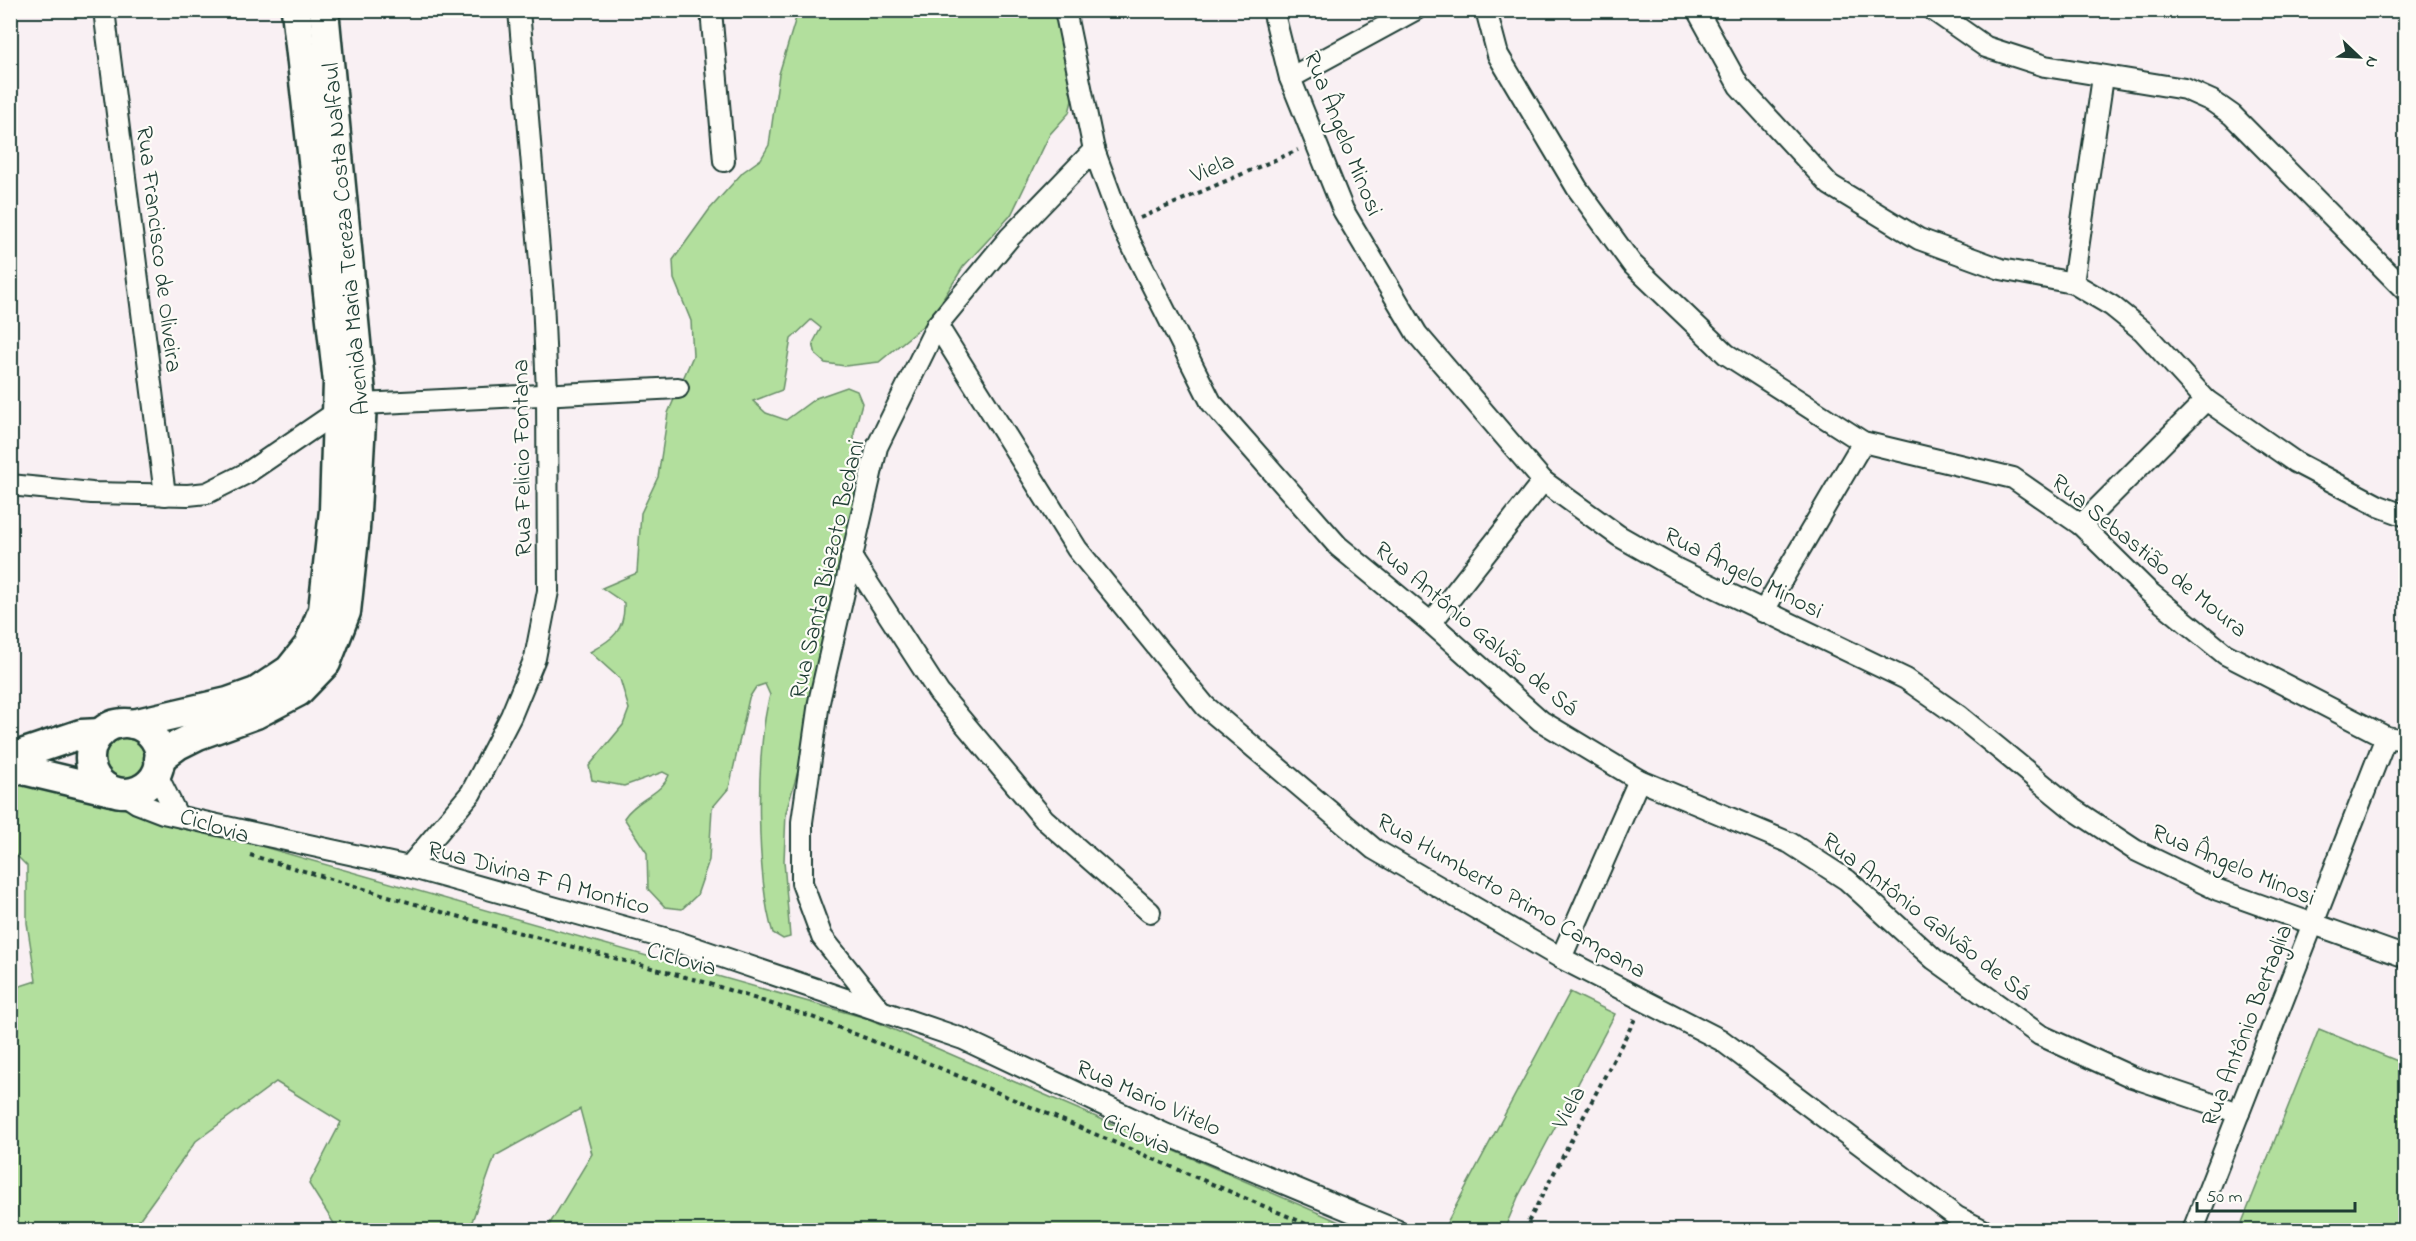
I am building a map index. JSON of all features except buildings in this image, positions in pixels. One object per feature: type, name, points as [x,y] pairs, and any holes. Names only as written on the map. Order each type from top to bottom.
[{"type":"main road","points":[[10,758],[81,734],[101,733],[121,723],[133,724],[228,702],[256,692],[289,670],[309,645],[324,610],[334,510],[350,407],[338,382],[296,10]]},
{"type":"main road","name":"Avenida Maria Tereza Costa Nalfaul","points":[[158,766],[188,740],[256,714],[298,692],[326,663],[346,612],[355,529],[350,407],[324,10]]},
{"type":"main road","points":[[10,767],[117,792],[143,788],[158,766],[153,737],[133,724]]},
{"type":"main road","points":[[101,733],[93,744],[91,766],[94,777],[117,792]]},
{"type":"street","name":"Rua Francisco de Oliveira","points":[[104,10],[165,495]]},
{"type":"street","name":"Rua Felicio Fontana","points":[[409,867],[471,793],[512,716],[535,658],[548,591],[547,393],[543,298],[519,10]]},
{"type":"street","points":[[711,10],[724,161]]},
{"type":"street","name":"Rua Antônio Galvão de Sá","points":[[1065,10],[1094,150],[1122,226],[1211,402],[1338,546],[1431,623],[1541,721],[1639,780],[1790,843],[1847,880],[1934,959],[2040,1035],[2132,1077],[2238,1113]]},
{"type":"street","name":"Rua Ângelo Minosi","points":[[1273,10],[1290,78],[1343,210],[1418,334],[1543,481],[1618,536],[1763,612],[1906,679],[1959,716],[2073,809],[2135,850],[2218,890],[2312,925],[2396,951],[2406,957]]},
{"type":"street","points":[[1290,78],[1415,10]]},
{"type":"street","name":"Rua Sebastião de Moura","points":[[1486,10],[1498,55],[1577,188],[1632,264],[1726,354],[1863,442],[2013,478],[2081,525],[2149,592],[2225,654],[2396,739]]},
{"type":"street","points":[[1697,10],[1705,30],[1739,86],[1830,185],[1919,239],[2001,269],[2073,283],[2112,306],[2143,331],[2206,400],[2295,462],[2379,506],[2406,516]]},
{"type":"street","points":[[1935,11],[1986,47],[2045,66],[2185,89],[2212,101],[2232,115],[2263,145],[2406,291]]},
{"type":"street","points":[[2073,283],[2103,77]]},
{"type":"street","name":"Rua Santa Biazoto Bedani","points":[[881,1011],[822,938],[802,883],[802,822],[819,702],[877,447],[937,325],[1010,237],[1094,150]]},
{"type":"street","name":"Rua Humberto Primo Campana","points":[[937,325],[1077,549],[1205,706],[1374,849],[1561,958],[1720,1040],[1957,1217],[1983,1230]]},
{"type":"street","points":[[10,485],[92,493],[165,495],[207,493],[255,468],[350,407],[547,393],[678,388]]},
{"type":"street","points":[[2081,525],[2206,400]]},
{"type":"street","points":[[1763,612],[1863,442]]},
{"type":"street","points":[[1431,623],[1543,481]]},
{"type":"street","points":[[851,557],[939,693],[1036,810],[1150,912]]},
{"type":"street","name":"Rua Antônio Bertaglia","points":[[2193,1230],[2312,925],[2396,739]]},
{"type":"street","points":[[158,766],[177,815]]},
{"type":"street","points":[[1561,958],[1639,780]]},
{"type":"street","name":"Rua Divina F A Montico","points":[[117,792],[151,809],[409,867],[675,941],[881,1011]]},
{"type":"street","name":"Rua Mario Vitelo","points":[[881,1011],[963,1039],[1165,1134],[1396,1230]]},
{"type":"path","name":"Viela","points":[[1122,226],[1316,142]]},
{"type":"path","name":"Ciclovia","points":[[239,851],[442,912],[704,982],[812,1017],[921,1059],[1320,1230]]},
{"type":"path","name":"Viela","points":[[1524,1230],[1645,1001]]},
{"type":"green space","points":[[798,11],[1061,11],[1079,71],[1069,113],[1050,134],[1011,215],[963,267],[930,320],[879,362],[845,366],[825,363],[816,355],[813,343],[821,328],[811,320],[791,339],[782,390],[753,401],[766,413],[786,420],[816,398],[847,387],[857,391],[862,403],[854,433],[855,523],[839,632],[786,812],[784,861],[790,937],[783,939],[773,933],[763,881],[760,780],[765,718],[770,695],[765,684],[756,687],[749,698],[729,788],[712,808],[709,860],[697,895],[682,909],[665,907],[648,889],[647,853],[624,818],[635,806],[660,787],[669,775],[663,772],[624,786],[592,780],[589,766],[623,725],[629,709],[620,679],[590,652],[611,638],[620,627],[624,603],[602,588],[637,573],[641,513],[658,477],[668,413],[693,356],[691,321],[674,279],[673,260],[709,210],[743,172],[761,159],[769,145],[779,74]]},
{"type":"green space","points":[[128,731],[145,738],[152,755],[145,772],[128,779],[111,772],[104,755],[111,738]]},
{"type":"green space","points":[[10,775],[869,1019],[1358,1230],[546,1230],[592,1154],[580,1109],[495,1156],[469,1230],[338,1230],[309,1184],[341,1122],[276,1082],[196,1141],[134,1230],[11,1230],[11,989],[36,981],[27,923],[27,866],[11,850]]},
{"type":"green space","points":[[1570,992],[1615,1014],[1518,1197],[1504,1230],[1443,1230]]},
{"type":"green space","points":[[2319,1029],[2405,1064],[2405,1230],[2239,1230]]}]
